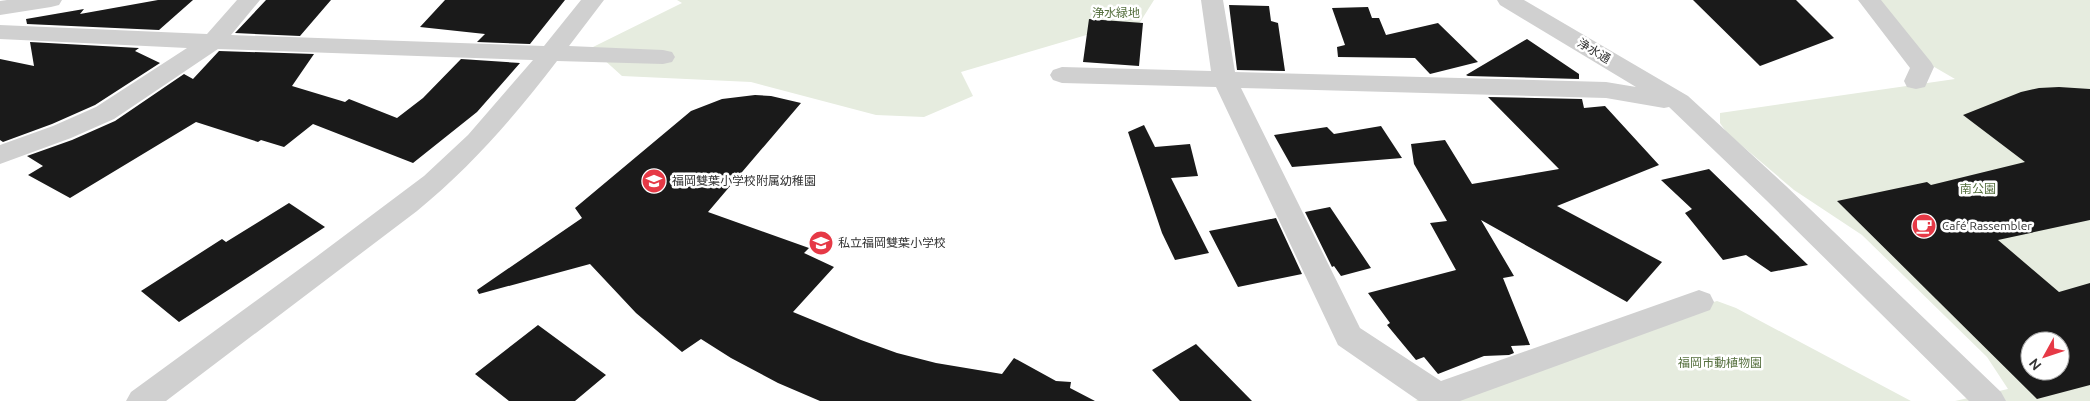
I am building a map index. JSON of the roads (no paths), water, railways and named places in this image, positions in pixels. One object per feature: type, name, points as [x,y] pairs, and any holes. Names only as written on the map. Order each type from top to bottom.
[{"type":"street","points":[[0,8],[51,0]]},
{"type":"street","points":[[0,155],[62,132],[105,113],[213,42],[249,0]]},
{"type":"street","points":[[142,401],[303,283],[458,161],[510,107],[549,54],[593,0]]},
{"type":"street","points":[[1212,0],[1224,79],[1350,336],[1437,396],[1698,302]]},
{"type":"street","name":"浄水通","points":[[1508,0],[1679,102],[1776,193],[1990,401]]},
{"type":"street","points":[[1869,0],[1922,67],[1916,82]]},
{"type":"street","points":[[0,32],[213,42],[549,54],[663,56]]},
{"type":"street","points":[[1062,75],[1606,90],[1679,102]]},
{"type":"place","name":"福岡雙葉小学校附属幼稚園","points":[[654,181]]},
{"type":"place","name":"Café Rassembler","points":[[1924,226]]},
{"type":"place","name":"私立福岡雙葉小学校","points":[[821,243]]},
{"type":"park label","name":"浄水緑地","points":[[1116,13]]},
{"type":"park label","name":"南公園","points":[[1978,189]]},
{"type":"park label","name":"福岡市動植物園","points":[[1720,363]]}]
